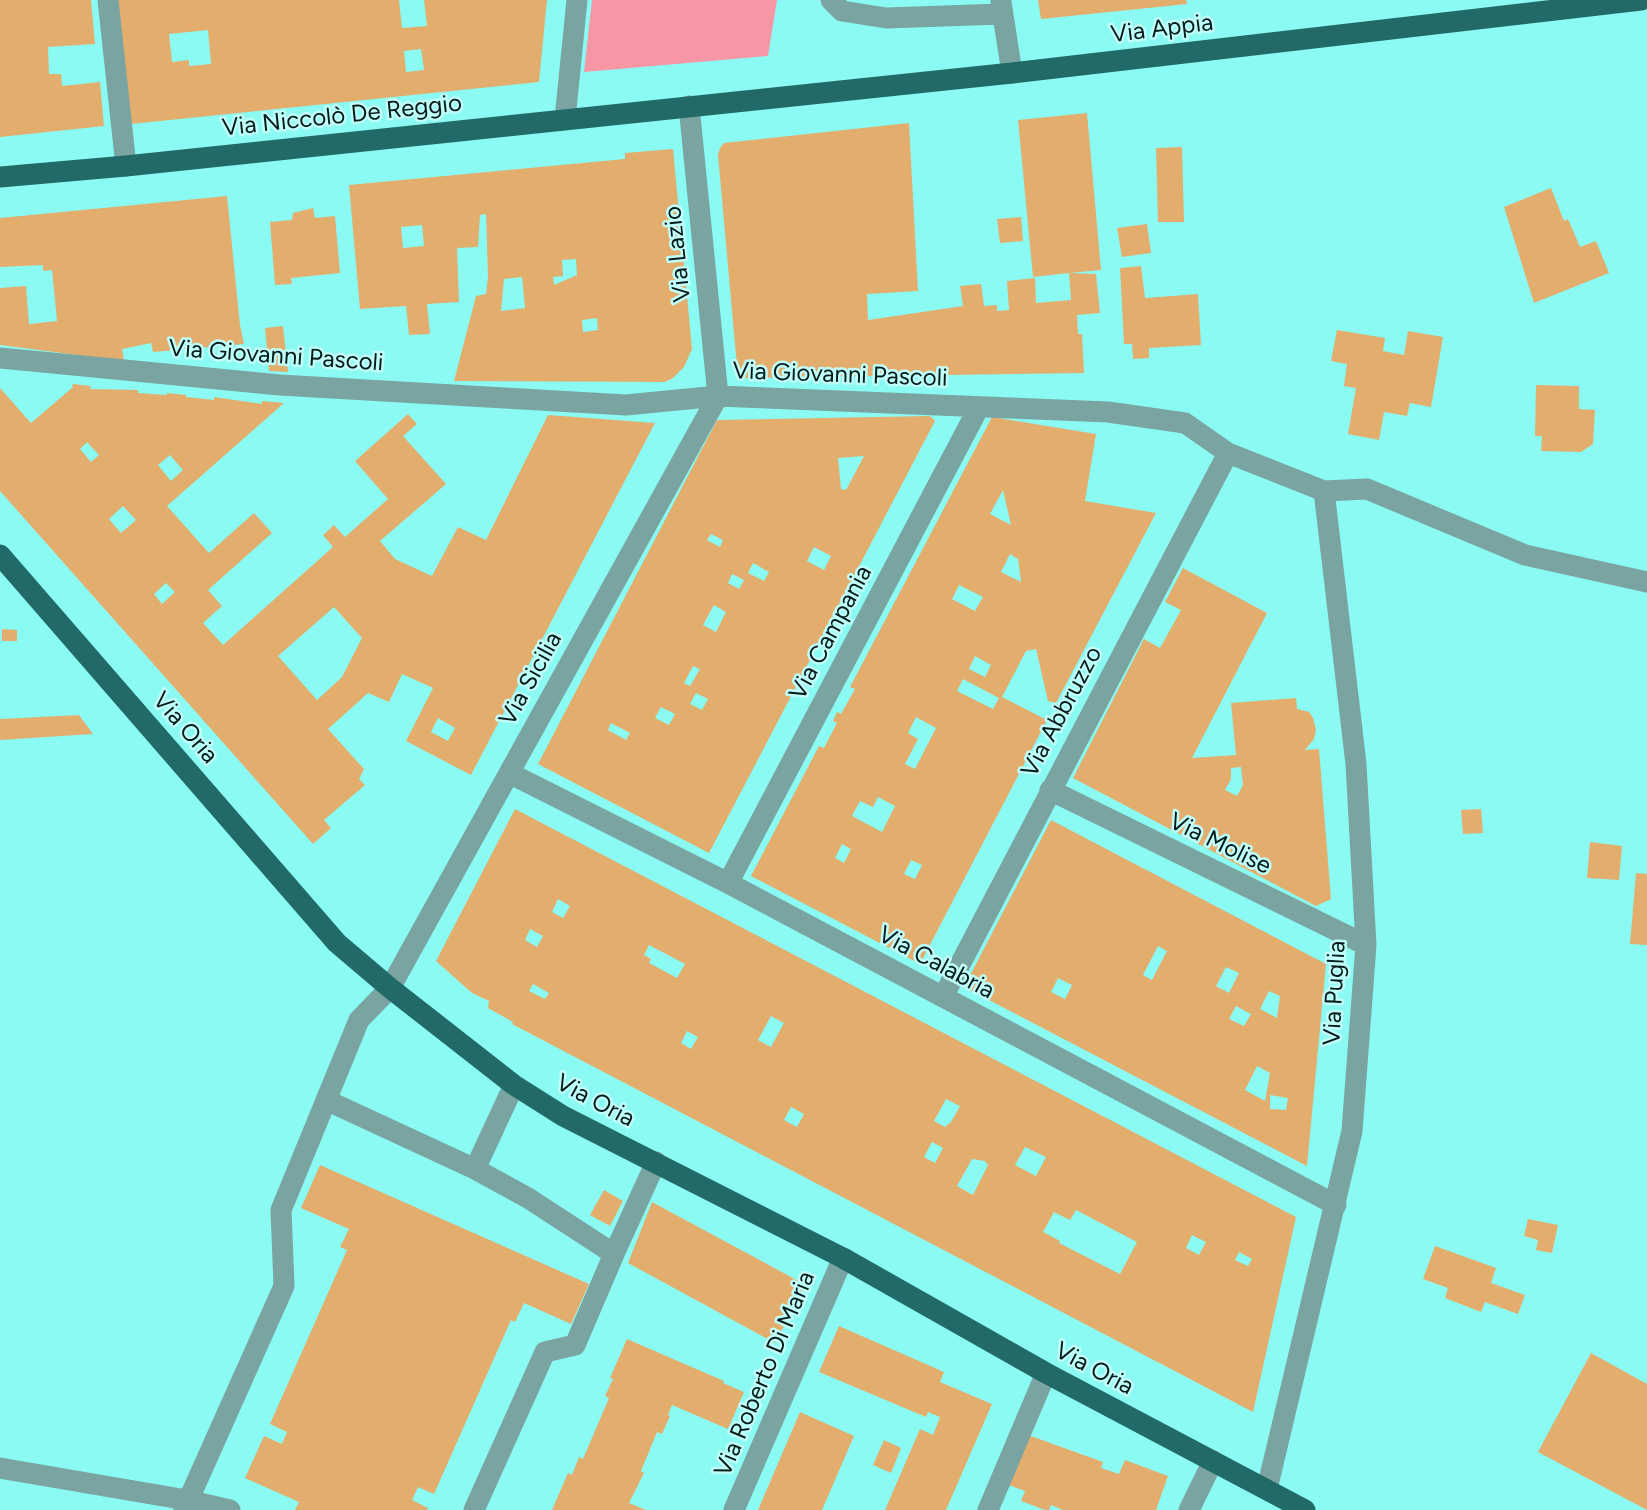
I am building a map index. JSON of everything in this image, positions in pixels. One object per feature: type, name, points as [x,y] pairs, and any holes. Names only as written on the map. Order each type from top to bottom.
[{"type":"main road","name":"Via Appia","points":[[689,106],[1012,73],[1641,0]]},
{"type":"main road","name":"Via Niccolò De Reggio","points":[[0,177],[689,106]]},
{"type":"main road","name":"Via Oria","points":[[0,555],[337,943],[514,1085],[563,1116],[844,1258],[1046,1373],[1305,1510]]},
{"type":"street","points":[[108,0],[126,166]]},
{"type":"street","points":[[565,119],[577,0]]},
{"type":"street","points":[[831,0],[842,11],[886,18],[1001,7],[1012,73]]},
{"type":"street","name":"Via Lazio","points":[[689,106],[718,396]]},
{"type":"street","name":"Via Giovanni Pascoli","points":[[0,358],[280,385],[626,405],[718,396],[1108,412],[1185,423],[1228,453],[1324,491],[1367,489],[1525,555],[1647,582]]},
{"type":"street","name":"Via Sicilia","points":[[185,1505],[284,1286],[281,1210],[359,1020],[390,988],[718,396]]},
{"type":"street","name":"Via Campania","points":[[728,883],[979,407]]},
{"type":"street","name":"Via Abbruzzo","points":[[943,997],[1228,453]]},
{"type":"street","name":"Via Puglia","points":[[1267,1489],[1352,1131],[1366,945],[1356,764],[1324,491]]},
{"type":"street","name":"Via Calabria","points":[[509,773],[728,883],[1336,1205]]},
{"type":"street","name":"Via Molise","points":[[1050,790],[1366,945]]},
{"type":"street","points":[[475,1169],[514,1085]]},
{"type":"street","points":[[326,1100],[475,1169],[528,1198],[614,1254]]},
{"type":"street","points":[[474,1510],[545,1352],[575,1345],[656,1162]]},
{"type":"street","name":"Via Roberto Di Maria","points":[[734,1510],[844,1258]]},
{"type":"street","points":[[988,1510],[1046,1373]]},
{"type":"street","points":[[1189,1510],[1213,1461]]},
{"type":"street","points":[[0,1468],[185,1505],[230,1510]]},
{"type":"shaded area","points":[[592,0],[777,0],[768,56],[584,72]]},
{"type":"building","points":[[0,0],[91,0],[95,44],[48,47],[49,74],[61,74],[62,86],[100,82],[104,126],[0,137]]},
{"type":"building","points":[[118,0],[399,0],[402,28],[427,26],[424,0],[547,0],[539,82],[131,124]],"holes":[[[208,30],[211,64],[189,66],[189,60],[172,62],[169,34]],[[421,49],[424,70],[406,72],[404,51]]]},
{"type":"building","points":[[1038,0],[1186,0],[1187,4],[1041,19]]},
{"type":"building","points":[[1087,113],[1101,270],[1033,277],[1018,120]]},
{"type":"building","points":[[909,123],[918,291],[867,294],[868,320],[963,306],[960,286],[981,284],[984,306],[997,305],[997,311],[1009,310],[1007,281],[1035,278],[1036,303],[1071,300],[1069,273],[1096,274],[1100,313],[1077,315],[1078,334],[1082,334],[1084,373],[738,378],[718,155],[720,148],[724,143]]},
{"type":"building","points":[[1182,147],[1184,222],[1158,222],[1156,148]]},
{"type":"building","points":[[673,149],[692,349],[684,367],[673,378],[665,382],[454,381],[476,296],[486,294],[486,214],[480,215],[478,247],[457,248],[459,302],[427,304],[430,334],[409,335],[406,306],[360,309],[349,185],[625,159],[625,153]],"holes":[[[422,225],[424,246],[403,248],[401,227]],[[576,259],[577,275],[554,285],[553,277],[563,276],[562,260]],[[522,277],[525,308],[501,311],[504,279]],[[597,318],[598,330],[583,332],[582,320]]]},
{"type":"building","points":[[1551,188],[1564,221],[1568,219],[1580,247],[1596,241],[1609,273],[1534,303],[1504,207]]},
{"type":"building","points":[[227,196],[244,344],[153,352],[151,343],[122,349],[124,361],[0,345],[0,288],[26,286],[29,324],[57,321],[52,270],[43,271],[43,265],[0,267],[0,218]]},
{"type":"building","points":[[313,208],[315,218],[335,216],[340,273],[291,278],[292,284],[275,285],[270,222],[292,220],[293,213]]},
{"type":"building","points":[[1021,217],[1023,241],[1000,243],[997,219]]},
{"type":"building","points":[[1147,224],[1151,253],[1122,257],[1117,228]]},
{"type":"building","points":[[1141,266],[1145,298],[1198,294],[1201,345],[1149,348],[1149,358],[1133,359],[1132,344],[1124,344],[1120,268]]},
{"type":"building","points":[[283,326],[288,372],[269,371],[265,328]]},
{"type":"building","points":[[1337,330],[1385,338],[1383,351],[1404,355],[1408,331],[1443,337],[1431,407],[1410,403],[1407,416],[1384,412],[1379,440],[1348,434],[1356,388],[1344,386],[1347,364],[1331,361]]},
{"type":"building","points":[[1536,385],[1579,386],[1579,409],[1595,410],[1593,444],[1581,452],[1541,451],[1542,436],[1535,436]]},
{"type":"building","points":[[72,386],[138,390],[138,393],[167,393],[214,400],[214,397],[262,404],[262,401],[284,403],[167,506],[209,553],[254,513],[272,533],[208,590],[222,606],[203,623],[223,645],[333,547],[323,535],[334,525],[345,537],[388,499],[355,461],[408,414],[417,424],[403,436],[446,484],[380,541],[395,559],[432,576],[458,527],[486,540],[548,415],[655,423],[471,775],[406,741],[433,688],[402,674],[389,702],[368,693],[328,729],[364,769],[359,779],[365,785],[324,820],[331,828],[313,844],[0,491],[0,388],[31,423]],"holes":[[[87,442],[99,455],[91,462],[80,449]],[[170,455],[183,470],[171,481],[158,465]],[[123,506],[136,520],[121,533],[109,519]],[[166,583],[175,592],[162,604],[154,594]],[[334,607],[362,638],[342,677],[317,700],[278,656]],[[438,718],[455,728],[448,741],[431,732]]]},
{"type":"building","points":[[930,416],[935,421],[709,853],[538,764],[717,420]],"holes":[[[864,456],[846,490],[841,489],[838,458]],[[711,534],[723,540],[720,547],[707,540]],[[814,547],[831,556],[824,570],[807,561]],[[753,563],[769,572],[764,581],[748,573]],[[732,574],[744,580],[739,589],[728,583]],[[714,605],[726,612],[716,632],[703,625]],[[693,666],[700,669],[690,686],[684,683]],[[696,693],[708,699],[702,710],[690,704]],[[661,707],[675,714],[669,725],[655,718]],[[611,723],[630,733],[626,740],[608,730]]]},
{"type":"building","points":[[992,417],[1096,434],[1085,501],[1156,513],[1056,703],[1048,701],[1036,649],[1026,651],[1002,697],[1047,720],[920,964],[751,876],[819,746],[824,748],[837,723],[833,721],[837,712],[841,714],[855,689],[850,687]],"holes":[[[1003,490],[1011,525],[990,514]],[[1010,554],[1018,559],[1021,582],[1001,572]],[[959,585],[983,597],[975,611],[952,599]],[[975,656],[991,665],[985,677],[969,669]],[[963,679],[999,698],[993,709],[957,691]],[[916,717],[936,728],[915,769],[905,764],[918,739],[908,733]],[[878,797],[895,806],[882,832],[852,816],[860,801],[873,807]],[[842,844],[851,849],[844,863],[835,858]],[[911,860],[922,865],[915,879],[904,874]]]},
{"type":"building","points":[[1183,568],[1267,613],[1192,758],[1236,755],[1231,703],[1296,698],[1297,709],[1309,712],[1316,730],[1314,739],[1305,750],[1319,749],[1331,899],[1316,906],[1073,778],[1144,639],[1160,648],[1181,610],[1165,602]],"holes":[[[1241,767],[1243,785],[1237,796],[1225,790],[1231,779],[1231,768]]]},
{"type":"building","points":[[2,629],[17,630],[17,641],[2,641]]},
{"type":"building","points":[[79,715],[93,734],[0,740],[0,719]]},
{"type":"building","points":[[515,809],[1296,1217],[1253,1412],[512,1024],[513,1022],[488,1008],[489,1001],[472,993],[436,961]],"holes":[[[558,899],[570,906],[563,918],[552,912]],[[530,929],[543,936],[537,947],[525,940]],[[649,945],[685,964],[677,978],[649,963],[651,959],[644,955]],[[533,984],[549,993],[545,999],[529,991]],[[771,1016],[784,1023],[771,1047],[758,1040]],[[687,1031],[698,1037],[691,1049],[681,1043]],[[946,1099],[960,1106],[945,1127],[934,1121]],[[791,1107],[804,1114],[797,1127],[784,1120]],[[932,1142],[943,1148],[935,1163],[924,1157]],[[1025,1147],[1046,1157],[1036,1176],[1015,1165]],[[972,1159],[985,1161],[988,1165],[973,1195],[957,1186]],[[1076,1210],[1137,1242],[1120,1274],[1043,1232],[1054,1212],[1070,1220]],[[1192,1235],[1206,1242],[1199,1255],[1186,1248]],[[1239,1252],[1252,1259],[1248,1266],[1235,1260]]]},
{"type":"building","points":[[1481,809],[1483,833],[1463,834],[1461,810]]},
{"type":"building","points":[[1051,820],[1326,964],[1307,1166],[964,987]],"holes":[[[1158,946],[1167,951],[1152,980],[1143,975]],[[1226,967],[1239,973],[1229,993],[1216,986]],[[1058,978],[1072,985],[1065,999],[1051,992]],[[1269,991],[1280,996],[1277,1018],[1260,1009]],[[1236,1006],[1251,1014],[1244,1026],[1229,1019]],[[1257,1066],[1270,1073],[1265,1101],[1245,1090]],[[1270,1095],[1288,1098],[1286,1110],[1270,1109]]]},
{"type":"building","points":[[1590,842],[1622,846],[1619,880],[1587,878]]},
{"type":"building","points":[[1636,873],[1647,874],[1647,945],[1630,944]]},
{"type":"building","points":[[320,1165],[589,1284],[571,1324],[524,1303],[515,1322],[511,1320],[434,1494],[418,1487],[412,1500],[428,1508],[427,1510],[295,1510],[299,1502],[245,1478],[264,1436],[282,1444],[287,1432],[270,1424],[347,1250],[340,1247],[349,1229],[301,1208]]},
{"type":"building","points":[[604,1190],[623,1201],[610,1226],[590,1215]]},
{"type":"building","points":[[652,1202],[806,1285],[775,1343],[628,1263]]},
{"type":"building","points":[[1528,1219],[1558,1225],[1552,1253],[1536,1250],[1538,1240],[1524,1236]]},
{"type":"building","points":[[1435,1246],[1496,1268],[1491,1283],[1525,1295],[1518,1314],[1485,1302],[1481,1312],[1445,1298],[1448,1288],[1423,1279]]},
{"type":"building","points":[[839,1326],[944,1372],[940,1382],[992,1404],[946,1510],[885,1510],[920,1429],[933,1435],[940,1417],[928,1412],[926,1417],[819,1372]]},
{"type":"building","points":[[627,1339],[744,1392],[728,1429],[672,1405],[662,1434],[657,1432],[641,1471],[644,1473],[629,1503],[646,1510],[552,1510],[568,1473],[572,1475],[579,1457],[583,1459],[609,1398],[605,1396],[613,1379],[610,1378]]},
{"type":"building","points":[[1591,1353],[1647,1384],[1647,1510],[1538,1452]]},
{"type":"building","points":[[800,1412],[854,1436],[822,1510],[758,1510]]},
{"type":"building","points":[[1028,1435],[1103,1462],[1101,1468],[1119,1474],[1125,1460],[1168,1476],[1156,1510],[1063,1510],[1051,1505],[1049,1510],[1045,1510],[1021,1501],[1025,1491],[1009,1485]]},
{"type":"building","points":[[884,1440],[901,1448],[891,1473],[873,1465]]}]
